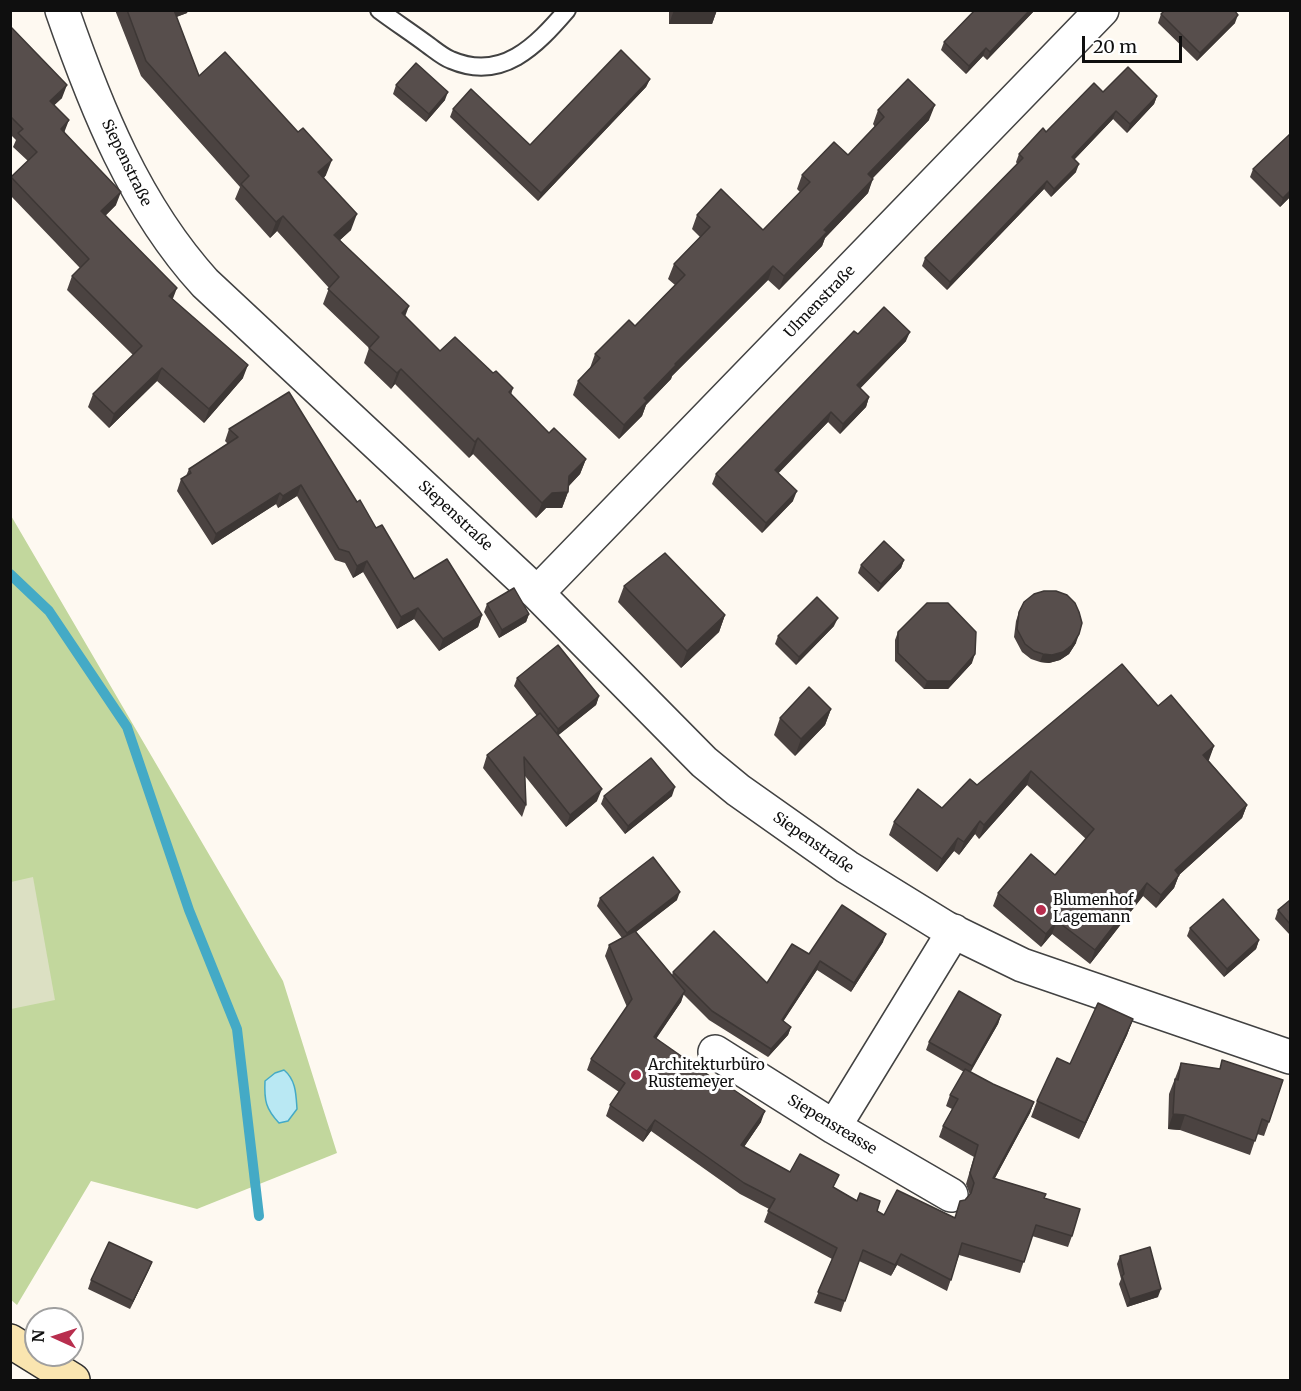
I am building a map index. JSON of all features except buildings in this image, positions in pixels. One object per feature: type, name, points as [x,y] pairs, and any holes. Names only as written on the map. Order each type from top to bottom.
[{"type":"main road","points":[[10,1341],[73,1380]]},
{"type":"street","name":"Siepenstraße","points":[[62,10],[98,104],[134,183],[165,235],[182,258],[205,283],[537,593],[704,762],[847,867],[954,931],[1022,965],[1290,1057]]},
{"type":"street","name":"Ulmenstraße","points":[[537,593],[1102,10]]},
{"type":"street","points":[[834,1127],[954,931]]},
{"type":"street","name":"Siepensreasse","points":[[715,1052],[834,1127],[951,1195]]},
{"type":"lane","points":[[379,10],[448,59],[470,67],[490,68],[517,58],[544,37],[567,10]]},
{"type":"green space","points":[[10,514],[283,981],[337,1153],[197,1209],[91,1181],[17,1305],[10,1299]]},
{"type":"green space","points":[[33,877],[55,1000],[11,1009],[11,882]]},
{"type":"water","points":[[284,1070],[293,1083],[297,1109],[288,1121],[279,1123],[267,1104],[265,1081],[275,1073]]},
{"type":"waterway","points":[[10,574],[49,611],[127,727],[189,910],[237,1029],[259,1216]]},
{"type":"place","name":"Blumenhof Lagemann","points":[[1041,910]]},
{"type":"place","name":"Architekturbüro Rustemeyer","points":[[636,1075]]}]
